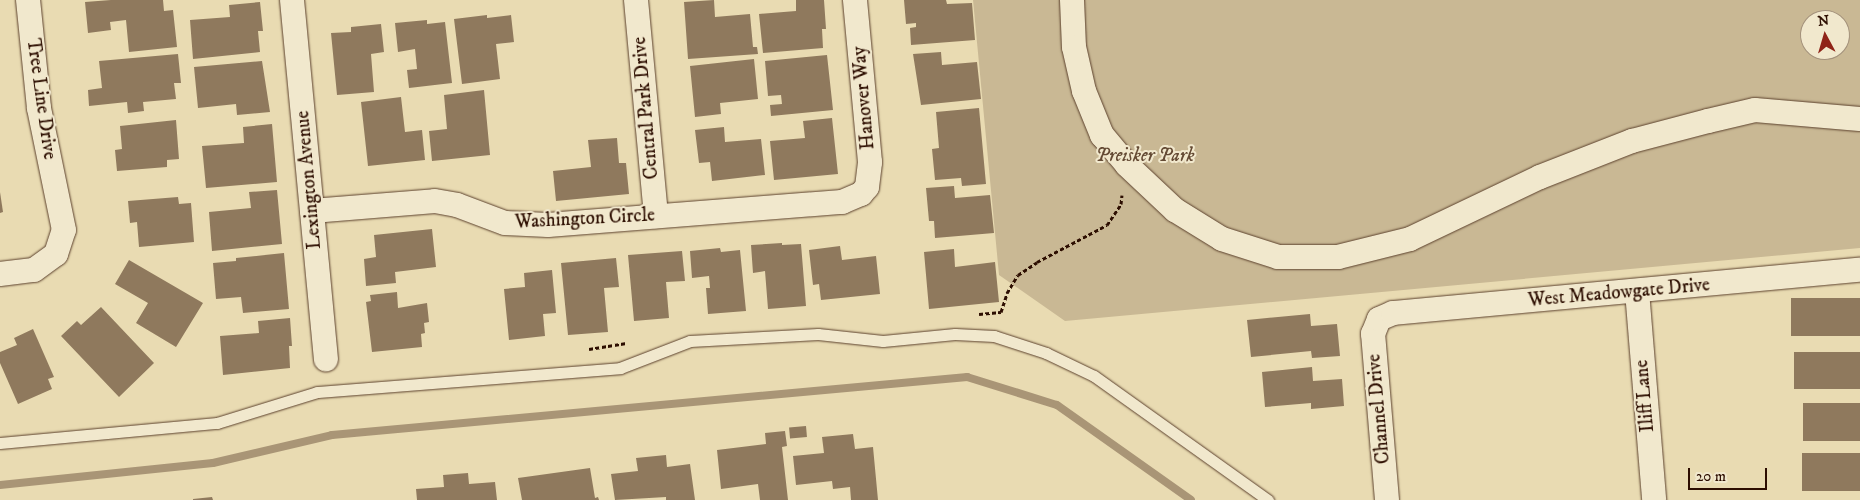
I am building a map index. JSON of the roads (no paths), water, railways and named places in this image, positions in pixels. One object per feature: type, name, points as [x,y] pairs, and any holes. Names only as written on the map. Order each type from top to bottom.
[{"type":"street","name":"Tree Line Drive","points":[[0,274],[34,270],[56,254],[64,230],[39,108],[28,0]]},
{"type":"street","name":"Lexington Avenue","points":[[292,0],[326,360]]},
{"type":"street","name":"Central Park Drive","points":[[636,0],[656,216]]},
{"type":"street","name":"Hanover Way","points":[[855,0],[870,162],[867,187],[861,194]]},
{"type":"street","points":[[1072,0],[1074,47],[1084,91],[1102,135],[1127,165],[1174,210],[1222,239],[1278,257],[1338,257],[1410,239],[1540,177],[1632,141],[1755,110],[1860,119]]},
{"type":"street","name":"Washington Circle","points":[[312,212],[434,201],[457,205],[505,223],[548,225],[842,202],[861,194]]},
{"type":"street","name":"West Meadowgate Drive","points":[[1379,318],[1393,313],[1860,270]]},
{"type":"street","name":"Iliff Lane","points":[[1637,292],[1654,500]]},
{"type":"street","name":"Channel Drive","points":[[1379,318],[1374,334],[1387,500]]},
{"type":"lane","points":[[0,443],[217,423],[317,392],[620,368],[690,341],[818,334],[883,341],[955,334],[994,336],[1046,354],[1094,376],[1268,500]]},
{"type":"waterway","points":[[0,485],[213,463],[332,435],[967,377],[1057,405],[1191,500]]},
{"type":"park label","name":"Preisker Park","points":[[1145,156]]}]
